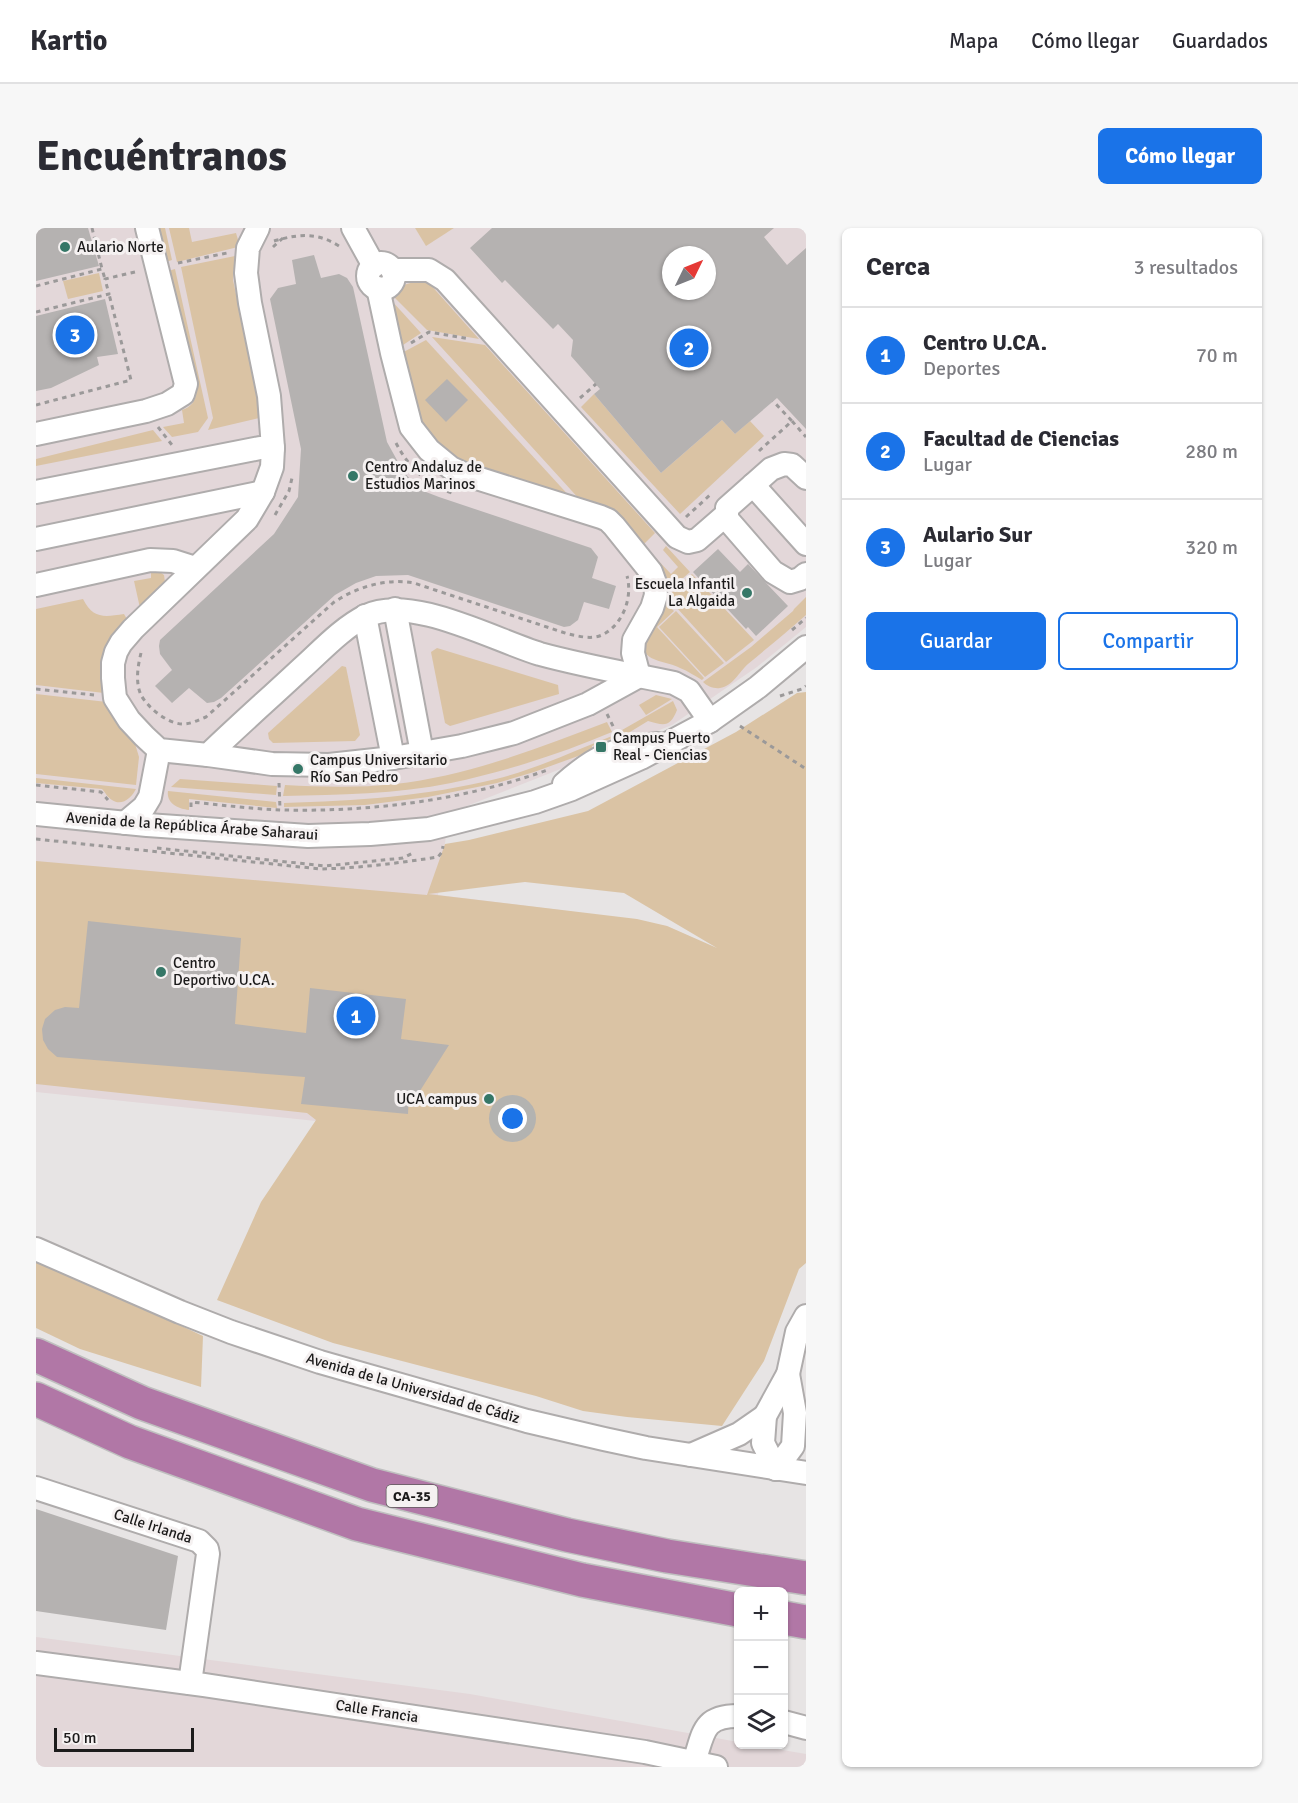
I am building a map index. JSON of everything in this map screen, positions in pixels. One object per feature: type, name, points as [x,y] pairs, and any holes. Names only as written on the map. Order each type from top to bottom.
[{"type":"highway","name":"CA-35","points":[[36,1355],[142,1403],[372,1485],[578,1537],[667,1556],[806,1578]]},
{"type":"highway","points":[[36,1399],[130,1442],[357,1524],[582,1580],[734,1609]]},
{"type":"highway","points":[[788,1619],[806,1622]]},
{"type":"street","points":[[36,434],[146,411],[177,399],[183,394],[186,384],[147,228]]},
{"type":"street","points":[[258,228],[248,248],[246,273],[269,396],[272,466],[263,492],[247,519],[133,629],[116,652],[113,663],[116,698],[129,720],[159,750],[272,764],[329,765],[422,753],[514,733],[588,704],[639,676]]},
{"type":"street","points":[[353,228],[383,268]]},
{"type":"street","points":[[639,676],[633,653],[634,640],[652,608],[656,595],[651,572],[608,520],[464,474],[440,460],[420,440],[411,427],[378,288],[371,284],[368,276],[383,268],[429,270],[445,280],[677,537],[688,542],[697,540],[727,514]]},
{"type":"street","points":[[36,492],[261,448],[273,448]]},
{"type":"street","points":[[806,478],[792,465],[784,464],[771,469],[727,508],[727,519],[773,572],[790,582],[806,574]]},
{"type":"street","points":[[753,485],[806,544]]},
{"type":"street","points":[[36,539],[263,492]]},
{"type":"street","points":[[36,585],[150,560],[173,561],[195,568]]},
{"type":"street","points":[[395,609],[422,753]]},
{"type":"street","points":[[208,755],[336,636],[365,616],[395,609],[433,616],[540,654],[674,683],[689,691],[710,721]]},
{"type":"street","points":[[365,616],[393,758]]},
{"type":"street","name":"Avenida de la República Árabe Saharaui","points":[[36,813],[119,814],[169,827],[308,836],[429,829],[548,798],[671,743],[710,721],[806,647]]},
{"type":"street","points":[[767,679],[806,664]]},
{"type":"street","points":[[119,814],[144,807],[150,797],[159,750]]},
{"type":"street","points":[[150,797],[156,811],[169,827]]},
{"type":"street","name":"Avenida de la Universidad de Cádiz","points":[[36,1249],[180,1312],[320,1362],[527,1420],[646,1448],[806,1473]]},
{"type":"street","points":[[788,1374],[800,1422],[793,1446],[776,1469],[763,1443],[765,1416],[788,1374],[797,1332],[806,1316]]},
{"type":"street","points":[[691,1455],[739,1434],[765,1416]]},
{"type":"street","name":"Calle Irlanda","points":[[36,1488],[199,1541],[204,1545],[208,1554],[190,1683]]},
{"type":"street","name":"Calle Francia","points":[[36,1663],[190,1683],[645,1752],[709,1766]]},
{"type":"street","points":[[709,1766],[705,1728],[712,1720],[734,1716]]},
{"type":"street","points":[[788,1723],[806,1728]]},
{"type":"path","points":[[92,228],[105,279]]},
{"type":"path","points":[[272,249],[283,238]]},
{"type":"path","points":[[36,285],[102,269]]},
{"type":"path","points":[[36,405],[130,380],[109,294]]},
{"type":"path","points":[[392,353],[429,332],[473,340]]},
{"type":"path","points":[[773,401],[806,437]]},
{"type":"path","points":[[146,411],[186,463]]},
{"type":"path","points":[[758,452],[792,422]]},
{"type":"path","points":[[395,441],[409,463],[427,481],[452,493]]},
{"type":"path","points":[[270,522],[289,490],[293,471]]},
{"type":"path","points":[[682,520],[716,490]]},
{"type":"path","points":[[144,648],[139,664],[138,683],[145,701],[164,717],[182,724],[195,722],[206,717],[333,603],[356,590],[385,582],[414,583],[568,634],[587,637],[602,635],[610,629],[627,606],[628,579],[624,568]]},
{"type":"path","points":[[36,689],[116,698]]},
{"type":"path","points":[[603,714],[606,712],[615,730]]},
{"type":"path","points":[[738,725],[806,769]]},
{"type":"path","points":[[272,764],[278,781],[280,800],[275,865]]},
{"type":"path","points":[[36,786],[101,792],[119,814]]},
{"type":"shaded area","name":"Campus Universitario Río San Pedro","points":[[36,228],[415,228],[426,245],[454,228],[806,228],[806,627],[757,667],[672,725],[449,813],[438,895],[667,926],[724,952],[316,1121],[36,1092]]},
{"type":"shaded area","points":[[158,228],[165,228],[172,260],[166,262]]},
{"type":"shaded area","points":[[169,228],[189,228],[192,242],[236,233],[239,243],[238,247],[177,262]]},
{"type":"shaded area","points":[[415,228],[454,228],[426,246]]},
{"type":"shaded area","points":[[235,256],[233,280],[261,412],[259,418],[208,430],[213,418],[181,267]]},
{"type":"shaded area","points":[[175,269],[208,418],[198,432],[172,437],[163,427],[184,423],[182,410],[192,403],[196,391],[168,271]]},
{"type":"shaded area","points":[[99,273],[103,291],[68,299],[63,281]]},
{"type":"shaded area","points":[[415,282],[429,283],[479,339],[427,330],[394,297],[398,288]]},
{"type":"shaded area","points":[[391,300],[421,333],[400,347]]},
{"type":"shaded area","points":[[432,337],[485,345],[655,533],[644,544],[612,511],[581,501]]},
{"type":"shaded area","points":[[426,340],[572,499],[460,466],[420,430],[398,355]]},
{"type":"shaded area","points":[[594,394],[661,473],[722,420],[735,434],[750,421],[764,436],[680,514],[581,407]]},
{"type":"shaded area","points":[[153,430],[162,441],[36,466],[36,459]]},
{"type":"shaded area","points":[[666,546],[690,572],[667,592],[665,580],[649,554],[651,553],[671,574],[678,567],[663,550]]},
{"type":"shaded area","points":[[157,570],[164,575],[165,582],[140,608],[134,581],[151,578],[151,572]]},
{"type":"shaded area","points":[[692,574],[754,640],[726,662],[667,597]]},
{"type":"shaded area","points":[[806,597],[806,615],[748,664],[732,682],[725,687],[718,688],[703,682],[751,647]]},
{"type":"shaded area","points":[[83,599],[95,613],[105,616],[124,614],[128,621],[104,693],[36,685],[36,609]]},
{"type":"shaded area","points":[[664,601],[674,611],[657,627],[704,678],[702,680],[683,669],[654,659],[642,648]]},
{"type":"shaded area","points":[[676,611],[724,663],[705,677],[659,627]]},
{"type":"shaded area","points":[[437,648],[558,685],[559,694],[450,726],[445,723],[431,652]]},
{"type":"shaded area","points":[[342,666],[346,667],[360,735],[355,741],[273,743],[268,733]]},
{"type":"shaded area","name":"UCA campus","points":[[806,692],[806,1263],[799,1269],[764,1361],[722,1426],[583,1411],[536,1396],[333,1343],[217,1300],[261,1202],[316,1120],[307,1113],[36,1084],[36,861],[427,895],[445,844],[588,811],[736,732],[797,693]],"holes":[[[525,882],[624,893],[717,948],[667,926],[637,919],[428,894]]]},
{"type":"shaded area","points":[[36,694],[107,702],[133,737],[139,757],[136,785],[36,774]]},
{"type":"shaded area","points":[[656,695],[672,699],[646,715],[639,705]]},
{"type":"shaded area","points":[[673,701],[677,710],[672,720],[666,724],[648,721],[625,735],[622,730]]},
{"type":"shaded area","points":[[607,722],[612,732],[573,748],[451,783],[389,792],[283,796],[285,785],[340,787],[381,785],[449,775],[503,760]]},
{"type":"shaded area","points":[[612,736],[613,738],[592,746],[592,751],[497,783],[428,797],[365,805],[284,807],[284,803],[391,797],[470,785],[526,770]]},
{"type":"shaded area","points":[[36,778],[136,789],[123,802],[116,802],[102,789],[36,783]]},
{"type":"shaded area","points":[[180,779],[277,786],[276,795],[171,787]]},
{"type":"shaded area","points":[[168,791],[276,802],[277,808],[189,799],[189,810],[177,807],[171,802]]},
{"type":"shaded area","points":[[36,1258],[203,1336],[201,1387],[80,1349],[36,1328]]},
{"type":"shaded area","points":[[36,1637],[470,1694],[734,1741],[734,1749],[777,1749],[806,1754],[806,1767],[36,1767]]},
{"type":"building","name":"Aulario Norte","points":[[36,228],[88,228],[99,266],[36,281]]},
{"type":"building","points":[[492,228],[774,228],[764,237],[787,265],[806,248],[806,429],[777,398],[735,434],[722,420],[661,473],[594,394],[600,389],[571,356],[573,340],[558,324],[553,329],[505,280],[502,283],[470,248]]},
{"type":"building","name":"Centro Andaluz de Estudios Marinos","points":[[314,255],[321,278],[339,274],[347,278],[353,287],[387,442],[403,471],[426,492],[591,548],[598,557],[592,578],[616,586],[609,609],[584,602],[578,620],[564,627],[408,575],[376,576],[356,583],[335,595],[221,698],[207,703],[189,688],[172,703],[155,686],[172,670],[160,654],[160,640],[274,534],[298,497],[301,449],[270,299],[278,288],[296,284],[292,260]]},
{"type":"building","points":[[105,299],[118,354],[97,357],[99,365],[51,388],[36,391],[36,316]]},
{"type":"building","points":[[447,379],[468,400],[446,422],[425,400]]},
{"type":"building","name":"Escuela Infantil La Algaida","points":[[718,549],[740,572],[748,564],[788,606],[756,636],[748,627],[746,629],[693,572]]},
{"type":"building","name":"Centro Deportivo U.CA.","points":[[88,921],[241,938],[235,1024],[306,1033],[310,988],[406,999],[401,1039],[449,1045],[418,1094],[409,1093],[408,1114],[301,1104],[305,1077],[57,1057],[48,1049],[43,1040],[42,1029],[45,1019],[55,1010],[65,1007],[79,1008]]},
{"type":"building","points":[[36,1509],[178,1556],[166,1630],[36,1611]]},
{"type":"place","name":"Aulario Norte","points":[[65,247]]},
{"type":"place","name":"Aulario Sur","points":[[75,335]]},
{"type":"place","name":"Facultad de Ciencias","points":[[689,348]]},
{"type":"place","name":"Centro Andaluz de Estudios Marinos","points":[[353,476]]},
{"type":"place","name":"Escuela Infantil La Algaida","points":[[747,593]]},
{"type":"place","name":"Campus Puerto Real - Ciencias","points":[[601,747]]},
{"type":"place","name":"Campus Universitario Río San Pedro","points":[[298,769]]},
{"type":"place","name":"Centro Deportivo U.CA.","points":[[161,972]]},
{"type":"place","name":"Centro U.CA.","points":[[356,1016]]},
{"type":"place","name":"UCA campus","points":[[489,1099]]}]
